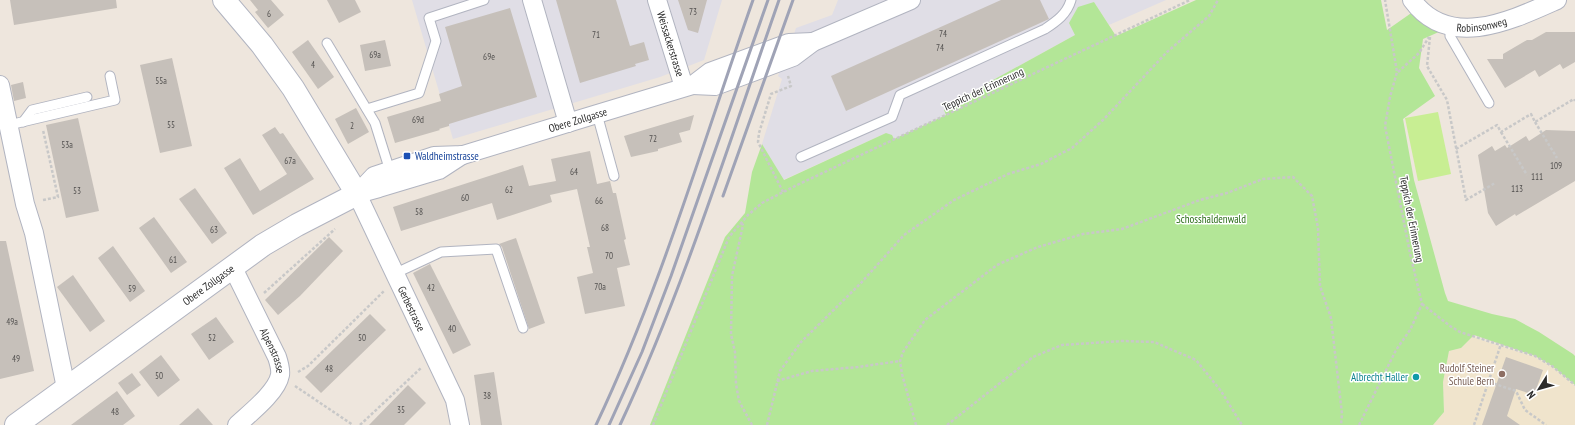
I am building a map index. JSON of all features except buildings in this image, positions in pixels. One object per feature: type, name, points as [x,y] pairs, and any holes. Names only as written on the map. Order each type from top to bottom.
[{"type":"street","points":[[224,0],[262,45],[293,88],[356,194]]},
{"type":"street","points":[[532,0],[568,123]]},
{"type":"street","name":"Weissackerstrasse","points":[[657,0],[688,86]]},
{"type":"street","name":"Obere Zollgasse","points":[[356,194],[374,176],[434,156],[463,155],[688,86],[710,72],[789,43],[812,42],[911,0]]},
{"type":"street","name":"Robinsonweg","points":[[1412,0],[1422,12],[1439,22],[1461,28],[1485,27],[1518,16],[1557,0]]},
{"type":"street","points":[[0,85],[16,123],[27,212],[34,233],[66,388]]},
{"type":"street","name":"Obere Zollgasse","points":[[16,425],[232,266],[263,245],[356,194],[440,170],[463,155]]},
{"type":"street","name":"Gerbestrasse","points":[[356,194],[435,355],[455,400],[460,425]]},
{"type":"street","name":"Alpenstrasse","points":[[232,266],[252,304],[280,366],[280,376],[272,392],[237,425]]},
{"type":"lane","points":[[366,109],[419,93],[436,41],[429,18],[484,0]]},
{"type":"lane","points":[[802,158],[892,117],[900,95],[1045,29],[1063,16],[1071,0]]},
{"type":"lane","points":[[1450,25],[1450,36],[1489,103]]},
{"type":"lane","points":[[327,43],[375,123],[390,171]]},
{"type":"lane","points":[[16,123],[115,100],[110,76]]},
{"type":"lane","points":[[16,123],[32,110],[87,97]]},
{"type":"lane","points":[[597,114],[614,176]]},
{"type":"lane","points":[[396,275],[441,252],[496,249],[523,328]]},
{"type":"path","name":"Teppich der Erinnerung","points":[[653,425],[729,237],[748,214],[762,203],[783,192],[1190,0]]},
{"type":"path","points":[[767,425],[780,371],[801,342],[861,283],[904,235],[954,200],[1008,174],[1041,164],[1072,148],[1103,120],[1167,52],[1209,16],[1218,0]]},
{"type":"path","name":"Teppich der Erinnerung","points":[[1386,1],[1397,72],[1387,113],[1386,126],[1410,253],[1422,304]]},
{"type":"path","points":[[1397,72],[1419,54],[1430,37],[1427,66],[1447,100],[1466,200],[1495,183]]},
{"type":"path","points":[[783,192],[758,142],[762,121],[771,94],[791,86],[787,74]]},
{"type":"path","points":[[1535,122],[1574,99],[1575,101]]},
{"type":"path","points":[[1501,132],[1531,114],[1557,158]]},
{"type":"path","points":[[27,212],[58,197],[40,118]]},
{"type":"path","points":[[1456,149],[1497,125],[1527,175]]},
{"type":"path","points":[[916,425],[902,374],[900,361],[903,352],[925,320],[997,266],[1038,247],[1083,234],[1122,229],[1200,200],[1227,193],[1263,179],[1293,177],[1312,196],[1317,222],[1320,286],[1331,318],[1342,414],[1340,425]]},
{"type":"path","points":[[741,223],[743,225],[732,276],[731,334],[735,352],[736,384],[739,401],[752,425]]},
{"type":"path","points":[[252,304],[339,225]]},
{"type":"path","points":[[280,376],[295,374],[308,366],[376,300],[396,275]]},
{"type":"path","points":[[1359,425],[1396,350],[1410,330],[1422,304],[1460,332],[1502,344],[1535,356],[1552,366],[1575,385]]},
{"type":"path","points":[[947,425],[1033,357],[1062,345],[1122,341],[1154,342],[1196,360],[1221,391],[1242,425]]},
{"type":"path","points":[[1474,425],[1502,344]]},
{"type":"path","points":[[360,425],[435,355]]},
{"type":"path","points":[[778,381],[812,371],[858,367],[900,361]]},
{"type":"path","points":[[280,376],[353,425]]},
{"type":"path","points":[[1489,382],[1516,391],[1524,410],[1546,425]]},
{"type":"shaded area","points":[[412,0],[722,0],[704,60],[660,77],[453,139]]},
{"type":"shaded area","points":[[838,0],[1166,0],[1109,25],[1094,2],[1075,35],[995,79],[944,110],[946,115],[894,139],[886,133],[783,180],[762,144],[782,79],[778,76],[792,35],[794,34],[796,28],[832,15]]},
{"type":"shaded area","name":"Rudolf Steiner Schule Bern","points":[[1472,337],[1535,357],[1552,367],[1575,386],[1575,425],[1433,425],[1444,412],[1443,382],[1449,351],[1461,348]]},
{"type":"green space","name":"Schosshaldenwald","points":[[1196,0],[1381,0],[1387,30],[1417,9],[1450,27],[1423,39],[1419,68],[1435,96],[1403,119],[1414,180],[1445,293],[1448,301],[1515,319],[1539,332],[1573,354],[1575,356],[1575,385],[1552,366],[1535,356],[1474,335],[1461,348],[1449,351],[1443,382],[1444,412],[1433,425],[650,425],[725,237],[745,213],[752,172],[762,144],[784,180],[886,133],[892,135],[894,139],[946,115],[944,110],[995,79],[1075,35],[1069,23],[1078,7],[1094,2],[1116,36]]},
{"type":"green space","points":[[1438,112],[1451,174],[1418,181],[1405,118]]},
{"type":"railway","points":[[596,425],[641,321],[661,268],[753,0]]},
{"type":"railway","points":[[609,425],[642,352],[671,276],[768,0]]},
{"type":"railway","points":[[620,425],[665,321],[705,215],[779,0]]},
{"type":"railway","points":[[723,196],[793,0]]},
{"type":"place","name":"Waldheimstrasse","points":[[407,156]]},
{"type":"place","name":"Rudolf Steiner Schule Bern","points":[[1502,374]]},
{"type":"place","name":"Albrecht Haller","points":[[1416,377]]}]
